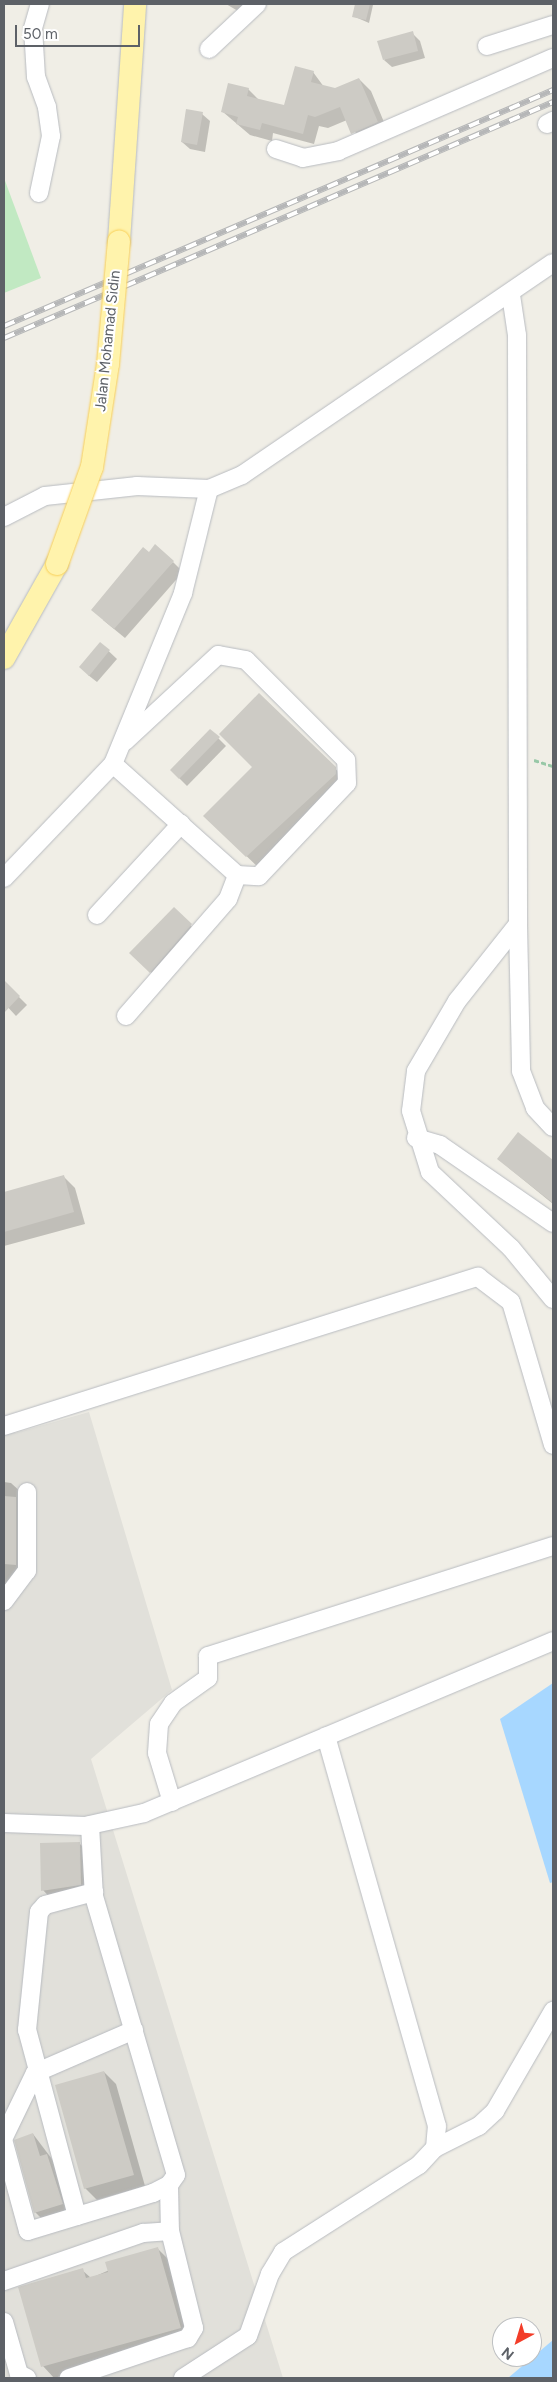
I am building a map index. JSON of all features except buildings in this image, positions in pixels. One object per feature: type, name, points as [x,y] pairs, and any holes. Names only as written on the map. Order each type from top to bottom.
[{"type":"main road","name":"Jalan Mohamad Sidin","points":[[4,658],[57,564],[92,467],[108,364],[119,240],[135,4]]},
{"type":"street","points":[[40,4],[32,28],[36,77],[51,136],[40,193]]},
{"type":"street","points":[[209,49],[258,4]]},
{"type":"street","points":[[487,46],[553,25]]},
{"type":"street","points":[[276,149],[303,158],[338,151],[553,58]]},
{"type":"street","points":[[4,518],[45,496],[137,486],[208,489],[242,475],[511,295],[553,263]]},
{"type":"street","points":[[511,295],[517,335],[521,758],[518,924],[521,1071],[535,1108],[553,1128]]},
{"type":"street","points":[[4,878],[113,764],[125,741],[183,593],[208,489]]},
{"type":"street","points":[[113,764],[237,875],[259,876],[347,782],[346,760],[246,660],[218,655],[125,741]]},
{"type":"street","points":[[97,915],[181,824]]},
{"type":"street","points":[[126,1016],[228,899],[237,875]]},
{"type":"street","points":[[518,924],[458,1001],[416,1071],[411,1111],[416,1138],[430,1172],[511,1248],[553,1299]]},
{"type":"street","points":[[416,1138],[440,1145],[553,1223]]},
{"type":"street","points":[[4,1426],[478,1277],[510,1302],[553,1445]]},
{"type":"street","points":[[4,1601],[26,1570],[27,1492]]},
{"type":"street","points":[[172,1802],[157,1753],[158,1724],[172,1703],[208,1678],[208,1656],[553,1546]]},
{"type":"street","points":[[4,1823],[90,1825],[172,1802],[553,1641]]},
{"type":"street","points":[[326,1737],[437,2126],[435,2148]]},
{"type":"street","points":[[69,2378],[188,2338],[194,2328],[170,2231],[169,2185],[176,2174],[94,1892],[90,1825]]},
{"type":"street","points":[[77,2216],[35,2073],[27,2030],[40,1912],[45,1905],[94,1892]]},
{"type":"street","points":[[183,2378],[248,2336],[270,2274],[284,2252],[419,2165],[435,2148],[480,2126],[495,2111],[553,2011]]},
{"type":"street","points":[[4,2137],[35,2073],[134,2030]]},
{"type":"street","points":[[4,2143],[28,2231],[169,2185]]},
{"type":"street","points":[[4,2281],[143,2233],[170,2231]]},
{"type":"street","points":[[4,2322],[19,2374],[27,2378]]},
{"type":"path","points":[[521,758],[553,766]]},
{"type":"shaded area","points":[[89,1412],[172,1690],[91,1759],[283,2378],[4,2378],[4,1416],[8,1415],[15,1433]]},
{"type":"green space","points":[[4,178],[41,278],[4,293]]},
{"type":"water","points":[[553,1683],[553,1882],[550,1883],[500,1719]]},
{"type":"water","points":[[553,2340],[553,2378],[508,2378],[521,2367],[542,2367],[542,2349]]},
{"type":"railway","points":[[4,326],[553,90]]},
{"type":"railway","points":[[4,338],[553,102]]}]
